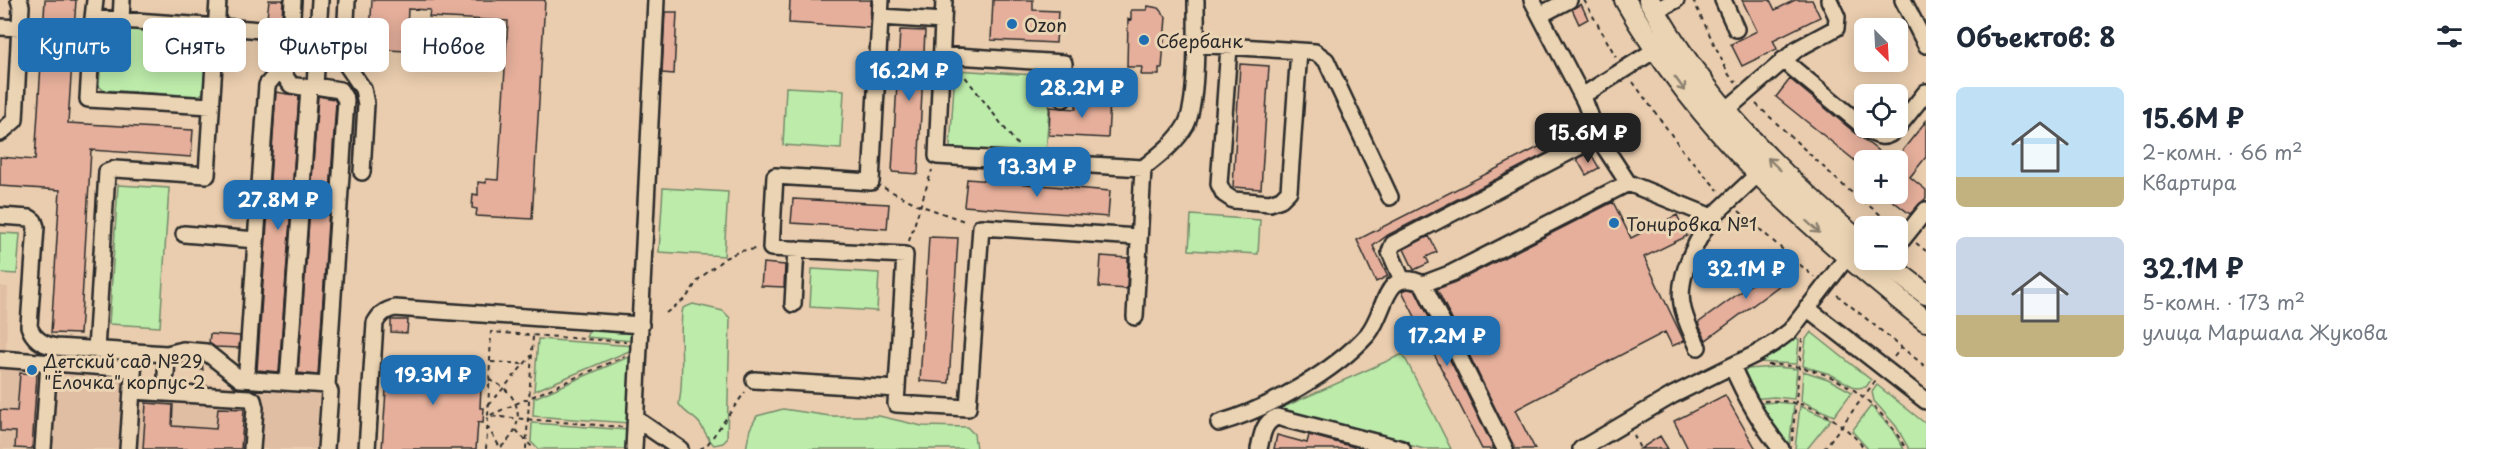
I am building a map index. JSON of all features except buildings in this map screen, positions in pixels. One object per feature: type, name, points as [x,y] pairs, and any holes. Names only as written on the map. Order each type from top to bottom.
[{"type":"main road","points":[[1625,0],[1655,50],[1704,115],[1757,175],[1847,257],[1926,321]]},
{"type":"main road","points":[[1637,21],[1652,5],[1694,70],[1725,111],[1770,161],[1854,237]]},
{"type":"main road","points":[[1896,270],[1926,294]]},
{"type":"lane","points":[[19,0],[20,18]]},
{"type":"lane","points":[[93,18],[94,0]]},
{"type":"lane","points":[[122,0],[122,18]]},
{"type":"lane","points":[[217,18],[218,0]]},
{"type":"lane","points":[[289,18],[293,0]]},
{"type":"lane","points":[[319,18],[320,0]]},
{"type":"lane","points":[[347,0],[344,61],[363,89],[366,104],[362,172]]},
{"type":"lane","points":[[634,449],[633,423],[641,325],[656,0]]},
{"type":"lane","points":[[881,0],[871,182],[775,176],[771,248],[905,255],[896,404],[968,408],[981,227],[1138,237]]},
{"type":"lane","points":[[944,0],[937,156],[1143,168],[1173,142],[1187,123],[1191,106],[1196,0]]},
{"type":"lane","points":[[1532,0],[1582,96],[1598,137],[1628,183],[1712,217]]},
{"type":"lane","points":[[1540,15],[1569,0]]},
{"type":"lane","points":[[1652,5],[1676,0]]},
{"type":"lane","points":[[1723,0],[1736,29]]},
{"type":"lane","points":[[1725,111],[1797,49],[1836,28],[1837,17],[1828,0]]},
{"type":"lane","points":[[1903,0],[1926,45]]},
{"type":"lane","points":[[880,17],[943,21]]},
{"type":"lane","points":[[0,27],[18,28]]},
{"type":"lane","points":[[1195,44],[1315,52],[1326,60],[1389,197]]},
{"type":"lane","points":[[1229,46],[1219,184],[1224,194],[1233,200],[1270,203],[1281,199],[1288,191],[1299,51]]},
{"type":"lane","points":[[1582,96],[1655,50]]},
{"type":"lane","points":[[941,55],[1064,63],[1064,99]]},
{"type":"lane","points":[[1783,60],[1854,118]]},
{"type":"lane","points":[[0,133],[15,120],[18,65]]},
{"type":"lane","points":[[90,72],[88,99],[211,106]]},
{"type":"lane","points":[[96,350],[107,172],[115,169],[207,175],[213,72]]},
{"type":"lane","points":[[247,370],[267,85],[277,72]]},
{"type":"lane","points":[[281,72],[291,85],[340,90],[346,100],[327,384],[330,392],[326,449]]},
{"type":"lane","points":[[288,382],[314,72]]},
{"type":"lane","points":[[1908,114],[1926,92]]},
{"type":"lane","points":[[1402,280],[1390,252],[1393,244],[1598,137]]},
{"type":"lane","points":[[1136,317],[1143,168]]},
{"type":"lane","points":[[1698,347],[1684,314],[1682,289],[1694,247],[1712,217],[1757,175]]},
{"type":"lane","points":[[1423,284],[1452,273],[1628,183]]},
{"type":"lane","points":[[1908,232],[1926,210]]},
{"type":"lane","points":[[0,216],[30,218],[34,221],[36,227],[29,326],[31,332],[47,345],[167,354],[183,350],[206,352],[240,379],[327,384]]},
{"type":"lane","points":[[184,234],[256,240]]},
{"type":"lane","points":[[793,304],[796,249]]},
{"type":"lane","points":[[1581,449],[1672,394],[1756,354],[1782,337],[1790,331],[1847,257]]},
{"type":"lane","points":[[1219,423],[1241,416],[1287,395],[1354,348],[1379,318],[1393,286],[1402,280],[1415,280],[1423,284],[1505,449]]},
{"type":"lane","points":[[367,449],[375,323],[387,310],[395,308],[641,325]]},
{"type":"lane","points":[[1807,308],[1926,401]]},
{"type":"lane","points":[[74,365],[75,348]]},
{"type":"lane","points":[[128,449],[134,352]]},
{"type":"lane","points":[[166,375],[167,354]]},
{"type":"lane","points":[[0,359],[133,369]]},
{"type":"lane","points":[[43,449],[49,363]]},
{"type":"lane","points":[[1732,366],[1762,426],[1781,449]]},
{"type":"lane","points":[[754,380],[897,389]]},
{"type":"lane","points":[[132,391],[249,398],[253,400],[255,408],[252,449]]},
{"type":"lane","points":[[1259,449],[1265,426],[1270,419],[1277,417],[1402,449]]},
{"type":"lane","points":[[633,423],[680,449]]},
{"type":"path","points":[[1693,0],[1729,75],[1745,93],[1846,188],[1882,216]]},
{"type":"path","points":[[960,70],[1029,161]]},
{"type":"path","points":[[905,255],[919,205],[937,156]]},
{"type":"path","points":[[871,182],[919,205],[981,227]]},
{"type":"path","points":[[666,313],[686,298],[699,279],[725,258],[740,251],[771,248]]},
{"type":"path","points":[[486,449],[491,332],[636,343]]},
{"type":"path","points":[[1791,449],[1802,339],[1796,332]]},
{"type":"path","points":[[526,449],[533,336]]},
{"type":"path","points":[[1824,449],[1902,347]]},
{"type":"path","points":[[488,407],[532,355]]},
{"type":"path","points":[[488,416],[625,356]]},
{"type":"path","points":[[490,362],[524,364]]},
{"type":"path","points":[[1767,365],[1800,367],[1829,376],[1864,396],[1894,428],[1906,449]]},
{"type":"path","points":[[487,426],[500,448],[516,430],[518,418],[515,404],[504,388],[489,380]]},
{"type":"path","points":[[700,449],[707,445],[754,380]]},
{"type":"path","points":[[1749,402],[1775,400],[1797,403],[1815,409],[1842,425],[1865,449]]},
{"type":"path","points":[[488,416],[633,423]]},
{"type":"path","points":[[516,430],[534,449]]},
{"type":"shaded area","points":[[0,286],[8,287],[6,351],[64,356],[65,375],[319,391],[316,449],[0,449]]},
{"type":"green space","points":[[131,28],[143,29],[143,72],[205,72],[204,92],[198,96],[103,90],[99,86],[100,72],[131,72]]},
{"type":"green space","points":[[955,70],[1051,76],[1046,154],[950,148]]},
{"type":"green space","points":[[786,87],[844,90],[841,149],[783,145]]},
{"type":"green space","points":[[118,185],[169,188],[160,327],[109,324]]},
{"type":"green space","points":[[663,188],[728,192],[724,256],[659,252]]},
{"type":"green space","points":[[1191,215],[1260,220],[1258,254],[1189,250]]},
{"type":"green space","points":[[0,233],[20,234],[17,274],[0,273]]},
{"type":"green space","points":[[812,269],[879,273],[877,311],[810,307]]},
{"type":"green space","points":[[693,304],[723,311],[730,318],[727,439],[723,443],[714,445],[700,424],[679,404],[682,381],[682,313],[683,308]]},
{"type":"green space","points":[[594,328],[629,330],[633,333],[634,341],[586,337]]},
{"type":"green space","points":[[1811,332],[1871,380],[1866,387],[1856,388],[1830,374],[1803,366],[1806,339]]},
{"type":"green space","points":[[1793,336],[1799,340],[1797,364],[1756,362],[1777,351]]},
{"type":"green space","points":[[538,339],[634,346],[634,349],[534,391]]},
{"type":"green space","points":[[1403,354],[1451,449],[1424,449],[1277,410]]},
{"type":"green space","points":[[633,355],[629,423],[533,416],[534,398]]},
{"type":"green space","points":[[1776,367],[1797,369],[1794,399],[1774,397],[1751,399],[1739,371]]},
{"type":"green space","points":[[1803,371],[1828,379],[1852,392],[1834,416],[1801,401]]},
{"type":"green space","points":[[1877,385],[1926,424],[1926,449],[1909,449],[1896,426],[1874,401],[1872,392]]},
{"type":"green space","points":[[1775,402],[1794,404],[1789,449],[1784,449],[1753,404]]},
{"type":"green space","points":[[1800,406],[1831,419],[1807,449],[1795,449]]},
{"type":"green space","points":[[1871,406],[1892,429],[1904,449],[1868,449],[1852,431]]},
{"type":"green space","points":[[783,409],[830,416],[879,416],[922,426],[967,427],[974,434],[976,449],[746,449],[750,429],[757,416]]},
{"type":"green space","points":[[532,423],[628,430],[627,449],[538,449],[531,442]]},
{"type":"place","name":"Ozon","points":[[1012,24]]},
{"type":"place","name":"Сбербанк","points":[[1144,40]]},
{"type":"place","name":"Тонировка №1","points":[[1614,223]]},
{"type":"place","name":"Детский сад №29 \"Ёлочка\" корпус 2","points":[[32,370]]}]
